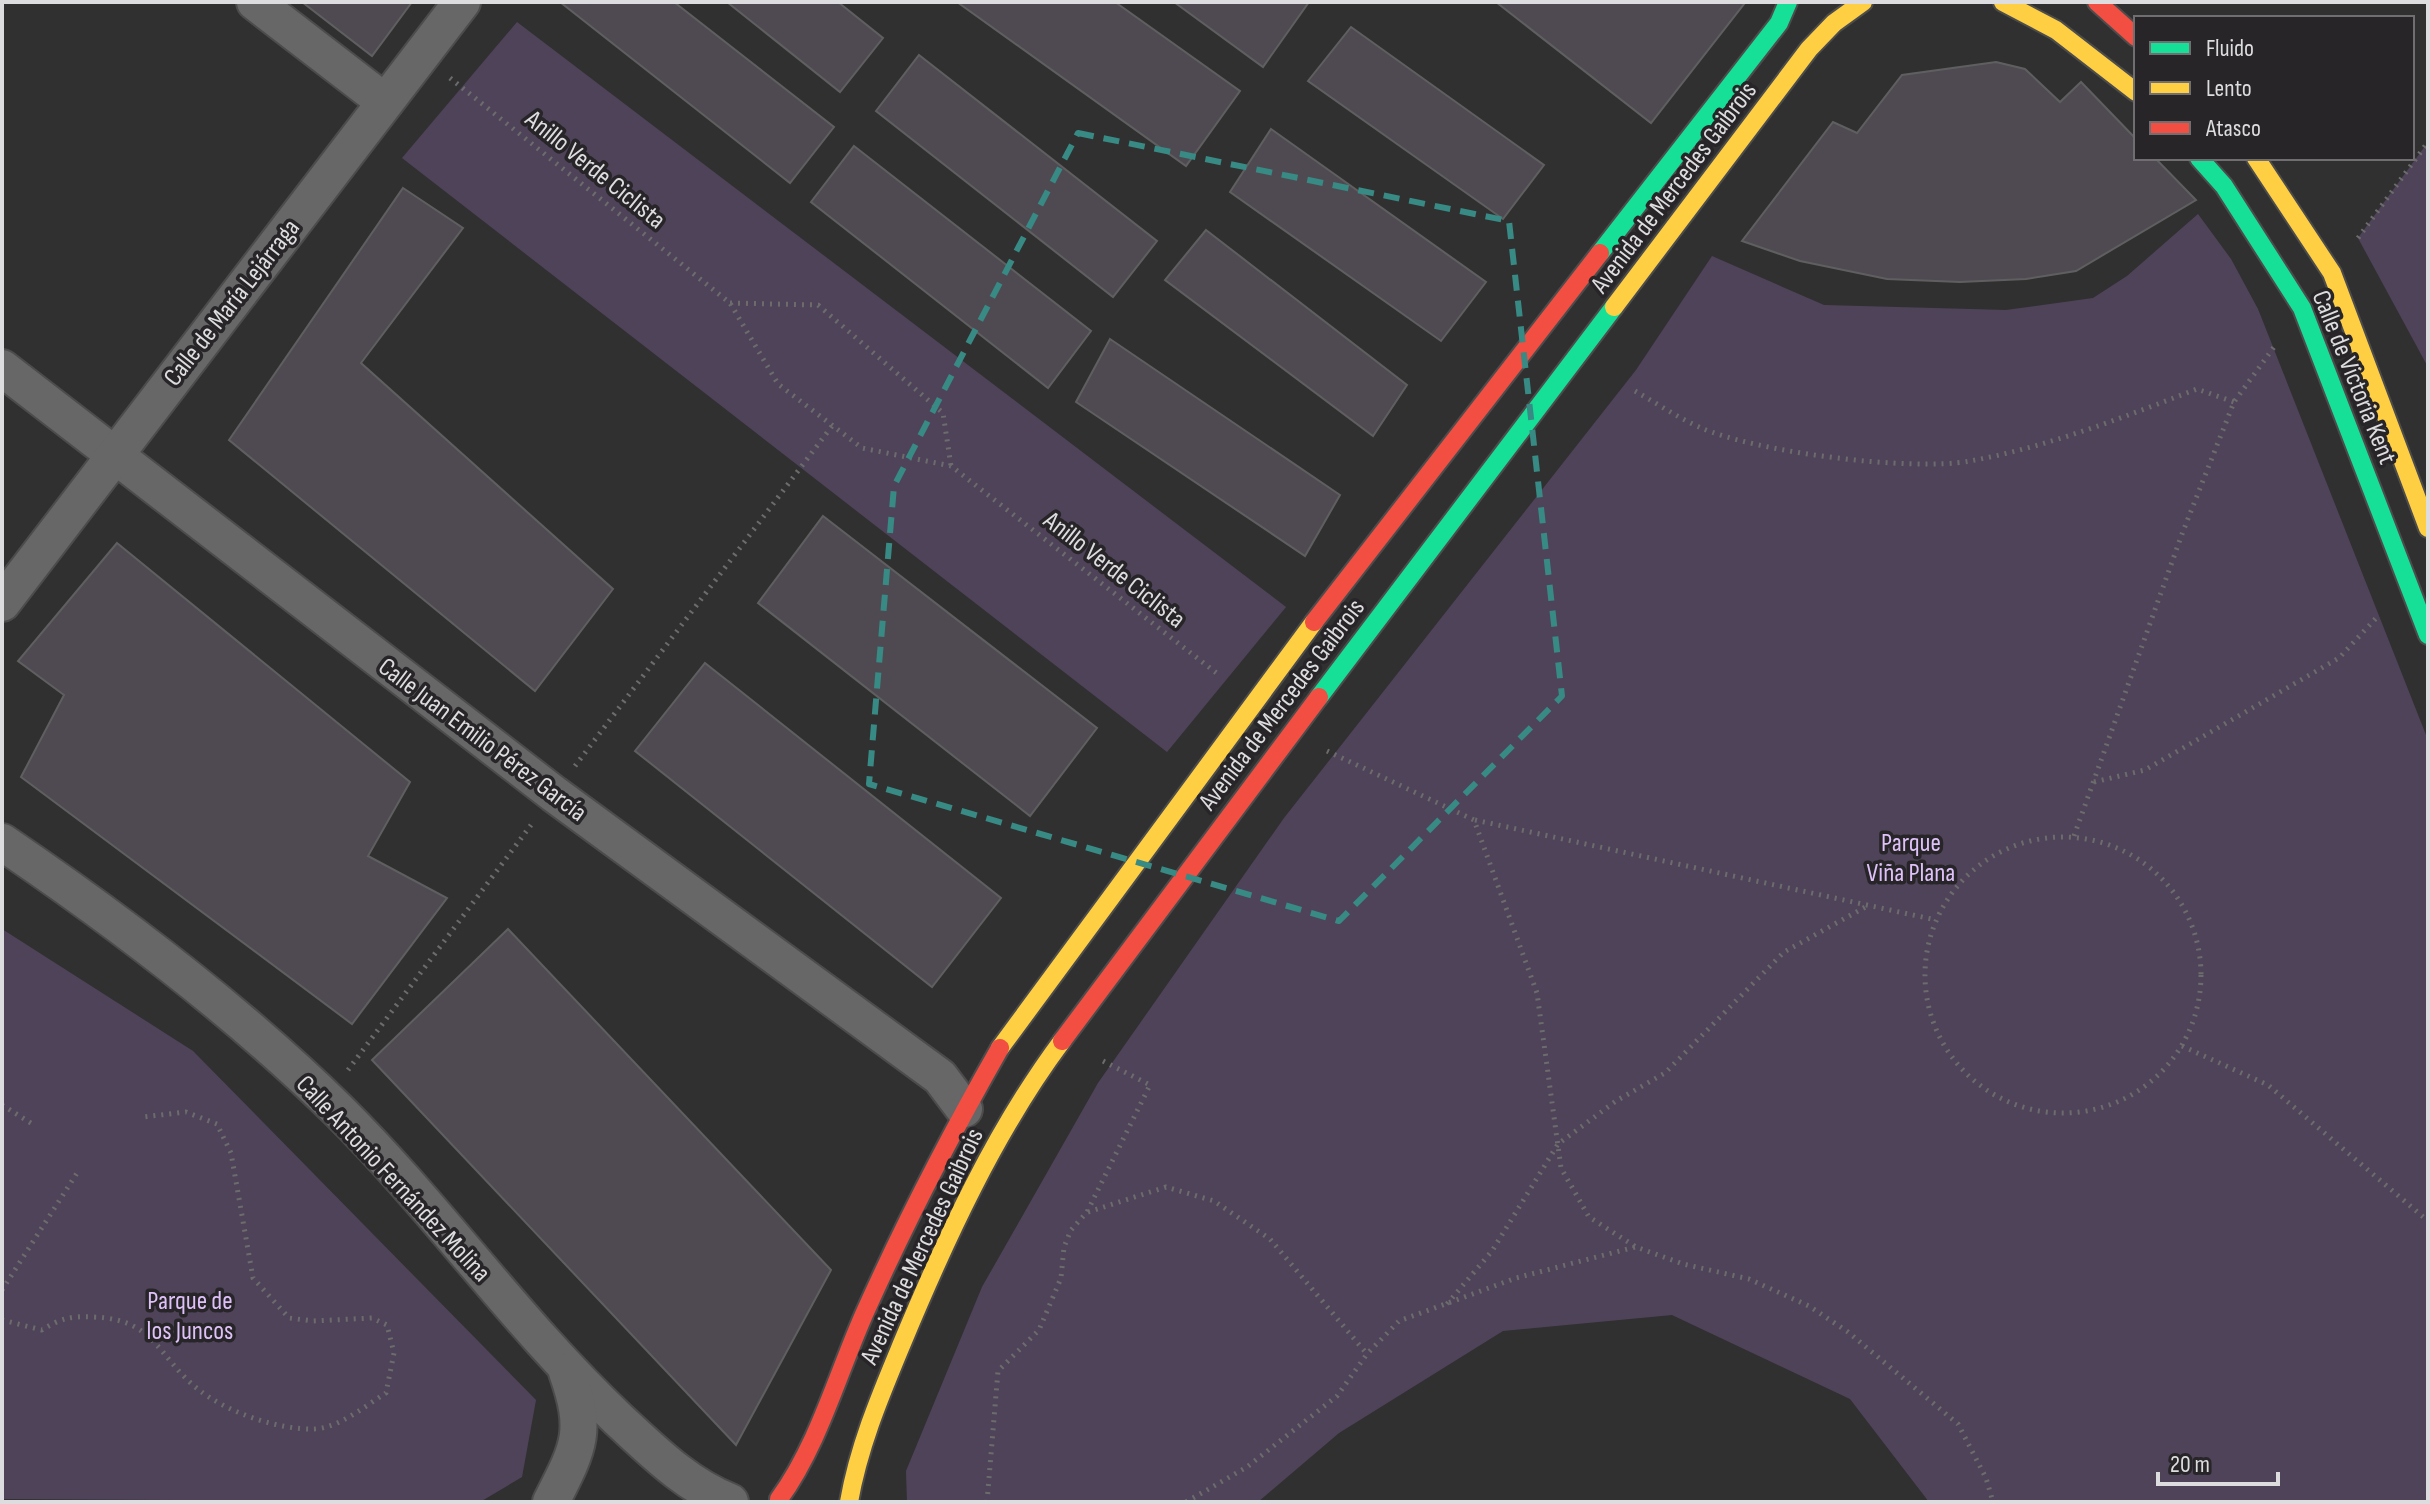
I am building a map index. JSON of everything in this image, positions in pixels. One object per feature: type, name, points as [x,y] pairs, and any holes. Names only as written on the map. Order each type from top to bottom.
[{"type":"street","points":[[255,2],[385,102]]},
{"type":"street","name":"Calle de María Lejárraga","points":[[2,603],[462,2]]},
{"type":"street","name":"Avenida de Mercedes Gaibrois","points":[[775,1501],[798,1473],[884,1266],[964,1109],[1000,1048],[1252,701],[1779,23],[1788,2]]},
{"type":"street","name":"Avenida de Mercedes Gaibrois","points":[[849,1502],[859,1450],[925,1286],[1003,1131],[1039,1072],[1809,49],[1834,23],[1863,2]]},
{"type":"street","points":[[2003,2],[2033,14],[2077,42],[2134,90]]},
{"type":"street","points":[[2097,2],[2134,35]]},
{"type":"street","name":"Calle de Victoria Kent","points":[[2201,160],[2224,186],[2302,308],[2428,635]]},
{"type":"street","name":"Calle de Victoria Kent","points":[[2257,160],[2332,273],[2428,528]]},
{"type":"street","name":"Calle Juan Emilio Pérez García","points":[[2,368],[554,794],[940,1077],[964,1109]]},
{"type":"street","name":"Calle Antonio Fernández Molina","points":[[2,842],[102,909],[240,1023],[337,1110],[427,1206],[567,1371],[676,1473],[730,1502]]},
{"type":"street","points":[[551,1502],[573,1458],[580,1417],[567,1371]]},
{"type":"street","points":[[775,1501],[803,1499]]},
{"type":"path","name":"Anillo Verde Ciclista","points":[[421,55],[730,303],[778,384],[862,448],[951,466],[1252,701]]},
{"type":"path","points":[[2332,273],[2428,142]]},
{"type":"path","points":[[730,303],[818,305],[943,413],[951,466]]},
{"type":"path","points":[[2074,836],[2234,402],[2302,308]]},
{"type":"path","points":[[1635,391],[1701,428],[1777,448],[1887,463],[1968,462],[2099,426],[2197,389],[2234,402]]},
{"type":"path","points":[[2094,782],[2145,770],[2339,658],[2408,582]]},
{"type":"path","points":[[1292,732],[1315,748],[1474,820],[1936,920]]},
{"type":"path","points":[[1317,764],[1326,751]]},
{"type":"path","points":[[1474,820],[1537,993],[1561,1168],[1589,1217],[1636,1247],[1683,1264],[1749,1279],[1809,1306],[1848,1332],[1958,1424],[1986,1478],[1993,1502]]},
{"type":"path","points":[[2074,836],[2115,846],[2153,868],[2181,900],[2198,940],[2202,982],[2193,1025],[2171,1064],[2138,1093],[2097,1111],[2054,1115],[2011,1105],[1973,1082],[1944,1048],[1928,1006],[1925,963],[1936,920],[1959,883],[1992,856],[2031,840],[2074,836]]},
{"type":"path","points":[[1447,1304],[1492,1251],[1558,1144],[1616,1101],[1665,1073],[1784,952],[1869,905]]},
{"type":"path","points":[[987,1502],[998,1371],[1039,1330],[1061,1278],[1064,1247],[1071,1230],[1087,1212],[1150,1085],[1097,1058],[1107,1045]]},
{"type":"path","points":[[2182,1046],[2268,1085],[2428,1221]]},
{"type":"path","points":[[2,1105],[34,1125]]},
{"type":"path","points":[[2,1320],[42,1330],[63,1316],[122,1318],[164,1350],[177,1372],[202,1393],[269,1422],[316,1429],[345,1419],[386,1393],[394,1353],[387,1325],[372,1318],[313,1321],[289,1318],[253,1278],[231,1153],[217,1124],[186,1112],[143,1117]]},
{"type":"path","points":[[2,1290],[77,1173]]},
{"type":"path","points":[[1087,1212],[1166,1187],[1214,1201],[1270,1239],[1367,1354]]},
{"type":"path","points":[[1186,1502],[1247,1467],[1337,1396],[1367,1354],[1399,1321],[1516,1278],[1636,1247]]},
{"type":"highlighted area","points":[[1078,133],[1509,221],[1562,696],[1339,921],[869,784],[894,486]]},
{"type":"green space","points":[[517,22],[1286,607],[1167,752],[402,158]]},
{"type":"green space","points":[[2428,142],[2428,367],[2358,238]]},
{"type":"green space","name":"Parque Viña Plana","points":[[2198,214],[2231,259],[2258,309],[2428,740],[2428,1502],[1929,1502],[1850,1399],[1672,1315],[1503,1331],[1339,1433],[1258,1502],[907,1502],[906,1471],[982,1287],[1098,1083],[1284,818],[1636,370],[1712,256],[1824,305],[2006,310],[2093,298],[2127,276]]},
{"type":"green space","name":"Parque de los Juncos","points":[[2,929],[193,1051],[536,1400],[522,1477],[480,1502],[2,1499]]},
{"type":"building","points":[[302,2],[412,2],[372,56]]},
{"type":"building","points":[[560,2],[674,2],[834,127],[790,183]]},
{"type":"building","points":[[727,2],[838,2],[883,38],[840,92]]},
{"type":"building","points":[[957,2],[1115,2],[1240,91],[1186,166]]},
{"type":"building","points":[[1174,2],[1309,2],[1263,67]]},
{"type":"building","points":[[1496,2],[1742,2],[1744,4],[1651,123]]},
{"type":"building","points":[[1351,27],[1544,165],[1503,219],[1308,81]]},
{"type":"building","points":[[919,55],[1157,241],[1113,297],[876,111]]},
{"type":"building","points":[[1996,62],[2025,69],[2060,102],[2081,82],[2134,137],[2134,160],[2157,160],[2196,200],[2076,271],[2026,279],[1960,282],[1887,279],[1800,261],[1742,241],[1833,122],[1857,133],[1902,75]]},
{"type":"building","points":[[1271,129],[1486,282],[1441,341],[1230,192]]},
{"type":"building","points":[[854,146],[1091,331],[1048,388],[811,202]]},
{"type":"building","points":[[403,188],[463,228],[361,363],[613,589],[535,691],[229,440]]},
{"type":"building","points":[[1206,230],[1407,385],[1373,436],[1165,280]]},
{"type":"building","points":[[1110,339],[1340,495],[1305,556],[1076,402]]},
{"type":"building","points":[[823,516],[1097,728],[1030,816],[758,603]]},
{"type":"building","points":[[117,543],[410,782],[368,856],[447,898],[352,1024],[21,777],[64,695],[18,661]]},
{"type":"building","points":[[705,663],[1001,898],[932,987],[635,751]]},
{"type":"building","points":[[508,929],[831,1270],[736,1445],[372,1060]]},
{"type":"traffic: fast","points":[[1600,253],[1779,23],[1788,2]]},
{"type":"traffic: fast","points":[[2201,160],[2224,186],[2302,308],[2428,635]]},
{"type":"traffic: fast","points":[[1319,697],[1614,307]]},
{"type":"traffic: slow","points":[[1614,307],[1809,49],[1834,23],[1863,2]]},
{"type":"traffic: slow","points":[[2003,2],[2056,30],[2134,90]]},
{"type":"traffic: slow","points":[[2257,160],[2332,273],[2428,528]]},
{"type":"traffic: slow","points":[[1000,1048],[1314,622]]},
{"type":"traffic: slow","points":[[849,1502],[872,1420],[937,1263],[994,1148],[1062,1041]]},
{"type":"traffic: jam","points":[[2097,2],[2134,35]]},
{"type":"traffic: jam","points":[[1314,622],[1600,253]]},
{"type":"traffic: jam","points":[[1062,1041],[1319,697]]},
{"type":"traffic: jam","points":[[779,1499],[806,1455],[866,1310],[913,1211],[1000,1048]]}]
